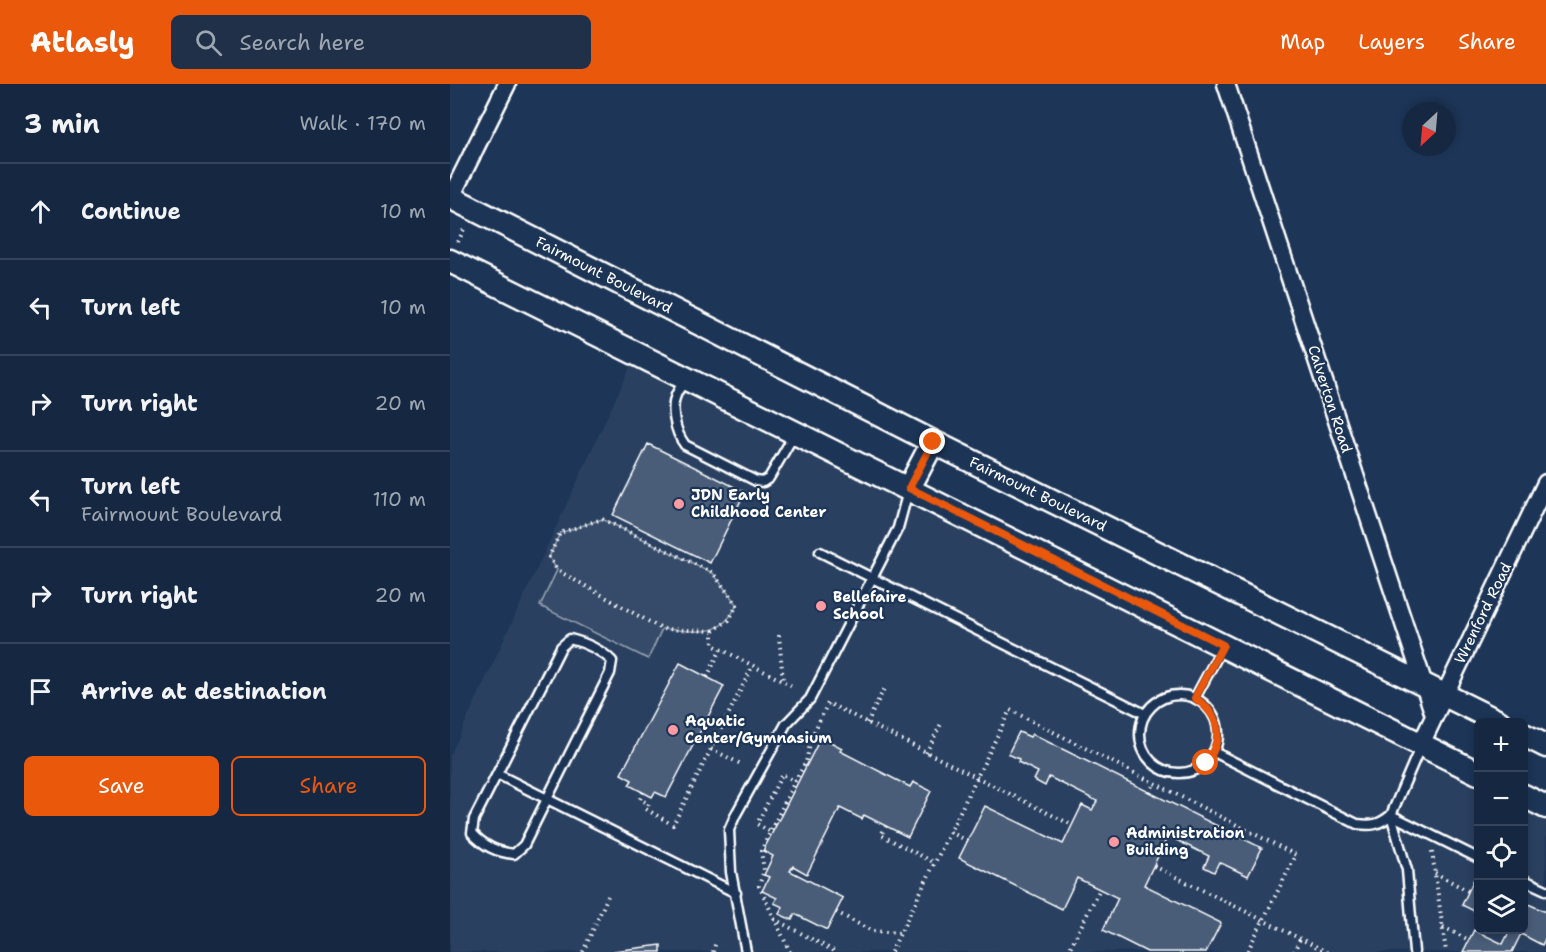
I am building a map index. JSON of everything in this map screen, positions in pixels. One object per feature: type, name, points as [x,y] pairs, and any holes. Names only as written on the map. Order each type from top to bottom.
[{"type":"main road","name":"Fairmount Boulevard","points":[[450,198],[1434,699],[1485,718]]},
{"type":"main road","points":[[454,252],[688,380],[1477,772]]},
{"type":"main road","points":[[909,488],[933,442]]},
{"type":"main road","points":[[1528,737],[1546,746]]},
{"type":"main road","points":[[1528,798],[1546,807]]},
{"type":"street","points":[[450,198],[507,84]]},
{"type":"street","name":"Calverton Road","points":[[1226,84],[1434,699]]},
{"type":"street","name":"Wrenford Road","points":[[1421,744],[1434,699],[1546,483]]},
{"type":"lane","points":[[688,380],[677,392],[674,411],[679,438],[685,446],[746,476],[763,482],[769,478],[795,432]]},
{"type":"lane","points":[[746,952],[731,872],[729,830],[786,724],[810,699],[898,528],[909,488]]},
{"type":"lane","points":[[820,552],[1145,714]]},
{"type":"lane","points":[[570,639],[603,652],[612,662],[610,673],[524,845],[514,854],[501,852],[482,843],[472,832],[474,819],[497,774],[561,647],[570,639]]},
{"type":"lane","points":[[1195,698],[1223,645]]},
{"type":"lane","points":[[1171,695],[1195,698],[1206,705],[1215,722],[1218,740],[1214,752],[1206,763],[1194,770],[1181,773],[1168,772],[1156,766],[1146,756],[1141,744],[1139,731],[1145,714],[1159,700],[1171,695]]},
{"type":"lane","points":[[1214,752],[1356,824],[1372,826],[1391,815],[1421,744]]},
{"type":"lane","points":[[497,774],[736,893]]},
{"type":"lane","points":[[1391,815],[1474,856]]},
{"type":"lane","points":[[1391,815],[1407,870],[1414,952]]},
{"type":"lane","points":[[1528,882],[1546,890]]},
{"type":"path","points":[[454,252],[467,222]]},
{"type":"path","points":[[602,519],[713,573],[737,605],[729,620],[713,631],[662,628],[557,570],[549,557],[560,533],[602,519]]},
{"type":"path","points":[[713,631],[713,645],[794,687]]},
{"type":"path","points":[[778,635],[783,681]]},
{"type":"path","points":[[707,677],[721,649]]},
{"type":"path","points":[[643,792],[640,799],[649,804],[646,810],[673,825],[753,665]]},
{"type":"path","points":[[867,723],[884,689]]},
{"type":"path","points":[[790,952],[759,886],[764,870],[761,851],[806,762],[812,736],[828,703],[1072,825]]},
{"type":"path","points":[[891,952],[1010,710],[1296,855],[1247,952]]},
{"type":"path","points":[[926,753],[942,722]]},
{"type":"path","points":[[711,749],[743,765]]},
{"type":"path","points":[[770,831],[757,824],[782,774],[795,780]]},
{"type":"path","points":[[1150,793],[1154,783]]},
{"type":"path","points":[[886,826],[880,835],[935,863]]},
{"type":"path","points":[[950,832],[968,841]]},
{"type":"path","points":[[1431,847],[1446,952]]},
{"type":"path","points":[[1154,866],[1327,952]]},
{"type":"path","points":[[1435,873],[1468,891]]},
{"type":"path","points":[[1068,952],[1100,889]]},
{"type":"path","points":[[583,952],[608,896]]},
{"type":"path","points":[[836,912],[872,931],[900,933]]},
{"type":"path","points":[[773,919],[836,952]]},
{"type":"path","points":[[1442,927],[1469,940]]},
{"type":"path","points":[[1294,952],[1300,939]]},
{"type":"path","points":[[713,952],[716,941]]},
{"type":"shaded area","name":"Bellefaire School","points":[[632,363],[1474,782],[1474,934],[1528,934],[1528,809],[1546,818],[1546,952],[450,952],[450,756]]},
{"type":"shaded area","points":[[602,519],[713,573],[737,605],[730,616],[714,629],[706,631],[662,629],[648,659],[540,606],[557,570],[549,557],[560,533]]},
{"type":"building","name":"JDN Early Childhood Center","points":[[648,444],[745,492],[710,563],[613,515]]},
{"type":"building","name":"Aquatic Center/Gymnasium","points":[[680,663],[724,686],[666,797],[655,792],[652,797],[629,785],[632,780],[621,774]]},
{"type":"building","name":"Administration Building","points":[[1019,732],[1030,737],[1032,734],[1262,848],[1248,876],[1219,862],[1214,872],[1204,867],[1209,856],[1168,836],[1144,885],[1221,923],[1206,952],[1147,952],[1103,930],[1118,898],[1077,878],[1062,909],[959,858],[985,806],[1063,844],[1082,805],[1092,810],[1097,801],[1049,777],[1045,786],[1034,780],[1038,772],[1008,754]]},
{"type":"building","points":[[821,737],[842,748],[840,751],[910,787],[913,782],[931,791],[908,837],[864,815],[862,819],[840,808],[807,874],[793,866],[790,871],[843,898],[827,930],[795,914],[792,920],[779,914],[783,907],[774,903],[777,898],[762,891],[769,877],[764,875],[773,856],[763,851]]},
{"type":"building","points":[[1474,879],[1474,911],[1462,905]]},
{"type":"building","points":[[1528,904],[1546,912],[1546,937],[1542,945],[1521,934],[1528,934]]},
{"type":"building","points":[[1474,930],[1474,934],[1482,934],[1503,944],[1508,934],[1521,934],[1512,952],[1463,952]]},
{"type":"building","points":[[661,945],[661,952],[614,952],[614,951]]},
{"type":"place","name":"JDN Early Childhood Center","points":[[679,504]]},
{"type":"place","name":"Bellefaire School","points":[[821,606]]},
{"type":"place","name":"Aquatic Center/Gymnasium","points":[[673,730]]},
{"type":"place","name":"Administration Building","points":[[1114,842]]},
{"type":"route","points":[[933,442],[909,488],[1223,645],[1195,698],[1206,705],[1217,727],[1218,740],[1214,752],[1206,763]]}]
